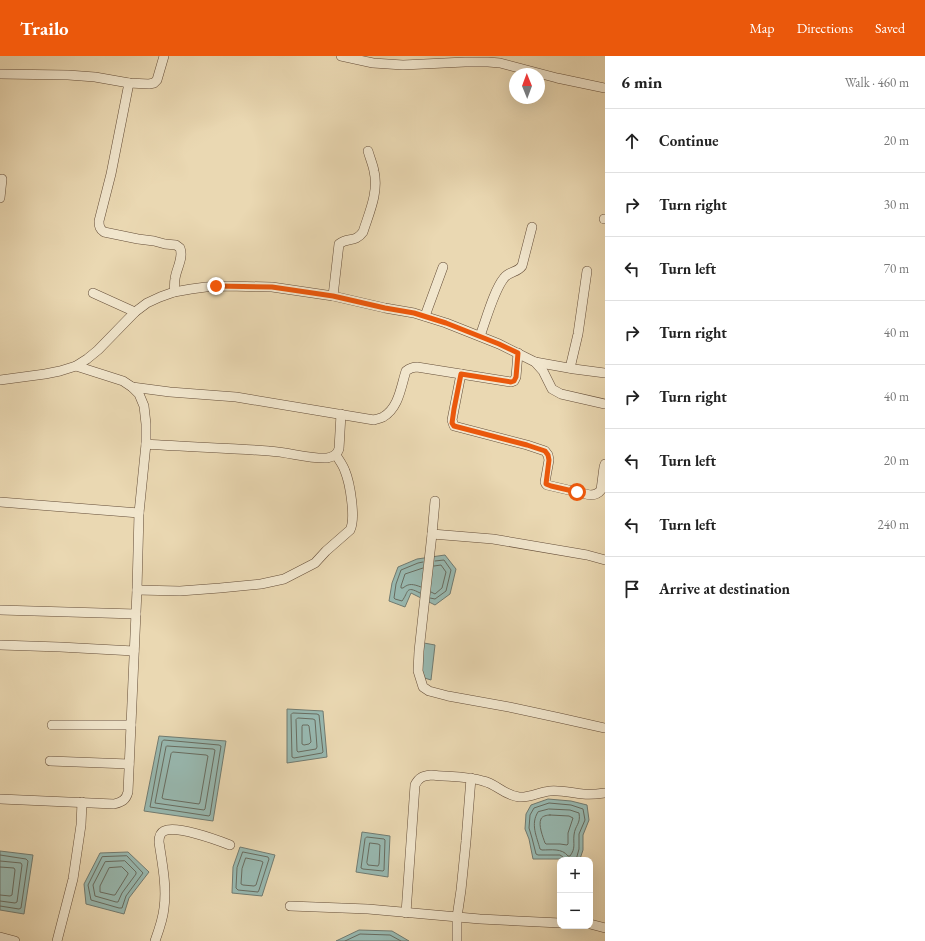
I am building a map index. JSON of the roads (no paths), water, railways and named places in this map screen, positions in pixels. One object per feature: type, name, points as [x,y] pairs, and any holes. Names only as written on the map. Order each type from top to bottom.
[{"type":"street","points":[[0,74],[68,75],[95,77],[129,83],[149,84],[154,83],[157,80],[164,56]]},
{"type":"street","points":[[341,56],[373,63],[407,60],[500,63],[557,78],[605,88]]},
{"type":"street","points":[[129,83],[99,226],[104,232],[154,241],[180,248],[181,257],[175,280],[174,292]]},
{"type":"street","points":[[333,296],[339,244],[343,241],[356,239],[363,232],[375,192],[376,182],[368,151]]},
{"type":"street","points":[[0,198],[2,179]]},
{"type":"street","points":[[480,336],[496,293],[503,279],[507,274],[522,266],[532,227]]},
{"type":"street","points":[[425,316],[442,267]]},
{"type":"street","points":[[570,368],[578,334],[587,271]]},
{"type":"street","points":[[0,380],[45,374],[76,366],[98,350],[135,312],[147,303],[160,297],[174,292],[206,287],[249,286],[272,287],[333,296],[425,316],[480,336],[535,362],[605,373]]},
{"type":"street","points":[[93,293],[135,312]]},
{"type":"street","points":[[132,387],[170,392],[236,397],[374,420],[383,417],[390,412],[396,402],[406,371],[412,367],[511,382],[514,381],[516,377],[518,353]]},
{"type":"street","points":[[535,362],[552,389],[560,394],[605,404]]},
{"type":"street","points":[[0,799],[114,804],[123,801],[127,797],[128,792],[139,513],[146,444],[144,406],[139,394],[132,387],[122,381],[76,366]]},
{"type":"street","points":[[461,374],[452,420],[454,426],[545,451],[549,460],[545,482],[547,485],[595,495],[601,490],[605,464]]},
{"type":"street","points":[[146,444],[271,451],[329,458],[336,455],[339,449],[341,414]]},
{"type":"street","points":[[137,590],[180,591],[260,584],[284,579],[315,563],[350,530],[352,526],[353,513],[350,490],[342,463],[336,455]]},
{"type":"street","points":[[435,501],[419,651],[418,671],[424,687],[429,691],[448,696],[509,707],[605,728]]},
{"type":"street","points":[[0,502],[139,513]]},
{"type":"street","points":[[432,534],[493,539],[587,554],[605,560]]},
{"type":"street","points":[[0,610],[136,614]]},
{"type":"street","points":[[0,645],[134,650]]},
{"type":"street","points":[[52,724],[131,725]]},
{"type":"street","points":[[50,761],[129,764]]},
{"type":"street","points":[[406,913],[415,785],[420,778],[431,775],[471,778],[485,781],[508,795],[520,797],[532,796],[550,791],[584,794],[605,793]]},
{"type":"street","points":[[457,941],[457,917],[461,890],[471,778]]},
{"type":"street","points":[[57,941],[73,879],[81,825],[82,802]]},
{"type":"street","points":[[155,941],[161,924],[164,907],[165,885],[159,842],[161,833],[164,830],[170,829],[189,832],[230,845]]},
{"type":"street","points":[[290,906],[368,909],[457,917],[557,923]]},
{"type":"street","points":[[593,925],[605,928]]},
{"type":"street","points":[[0,937],[15,941]]},
{"type":"water","points":[[445,555],[456,569],[450,594],[435,605],[411,593],[405,607],[389,601],[392,583],[398,567],[417,559]]},
{"type":"water","points":[[424,643],[435,645],[431,680],[418,676]]},
{"type":"water","points":[[287,709],[323,711],[327,757],[287,763]]},
{"type":"water","points":[[159,736],[226,741],[213,821],[144,811]]},
{"type":"water","points":[[548,799],[571,801],[587,805],[589,820],[583,835],[583,850],[581,857],[533,859],[529,839],[525,829],[526,814],[531,805]]},
{"type":"water","points":[[362,832],[390,836],[388,877],[356,872]]},
{"type":"water","points":[[240,847],[275,855],[262,896],[232,893],[233,867]]},
{"type":"water","points":[[0,851],[33,855],[24,914],[0,910]]},
{"type":"water","points":[[128,852],[149,872],[129,898],[124,914],[86,904],[84,884],[100,853]]},
{"type":"water","points":[[359,930],[392,931],[409,941],[336,941]]}]
